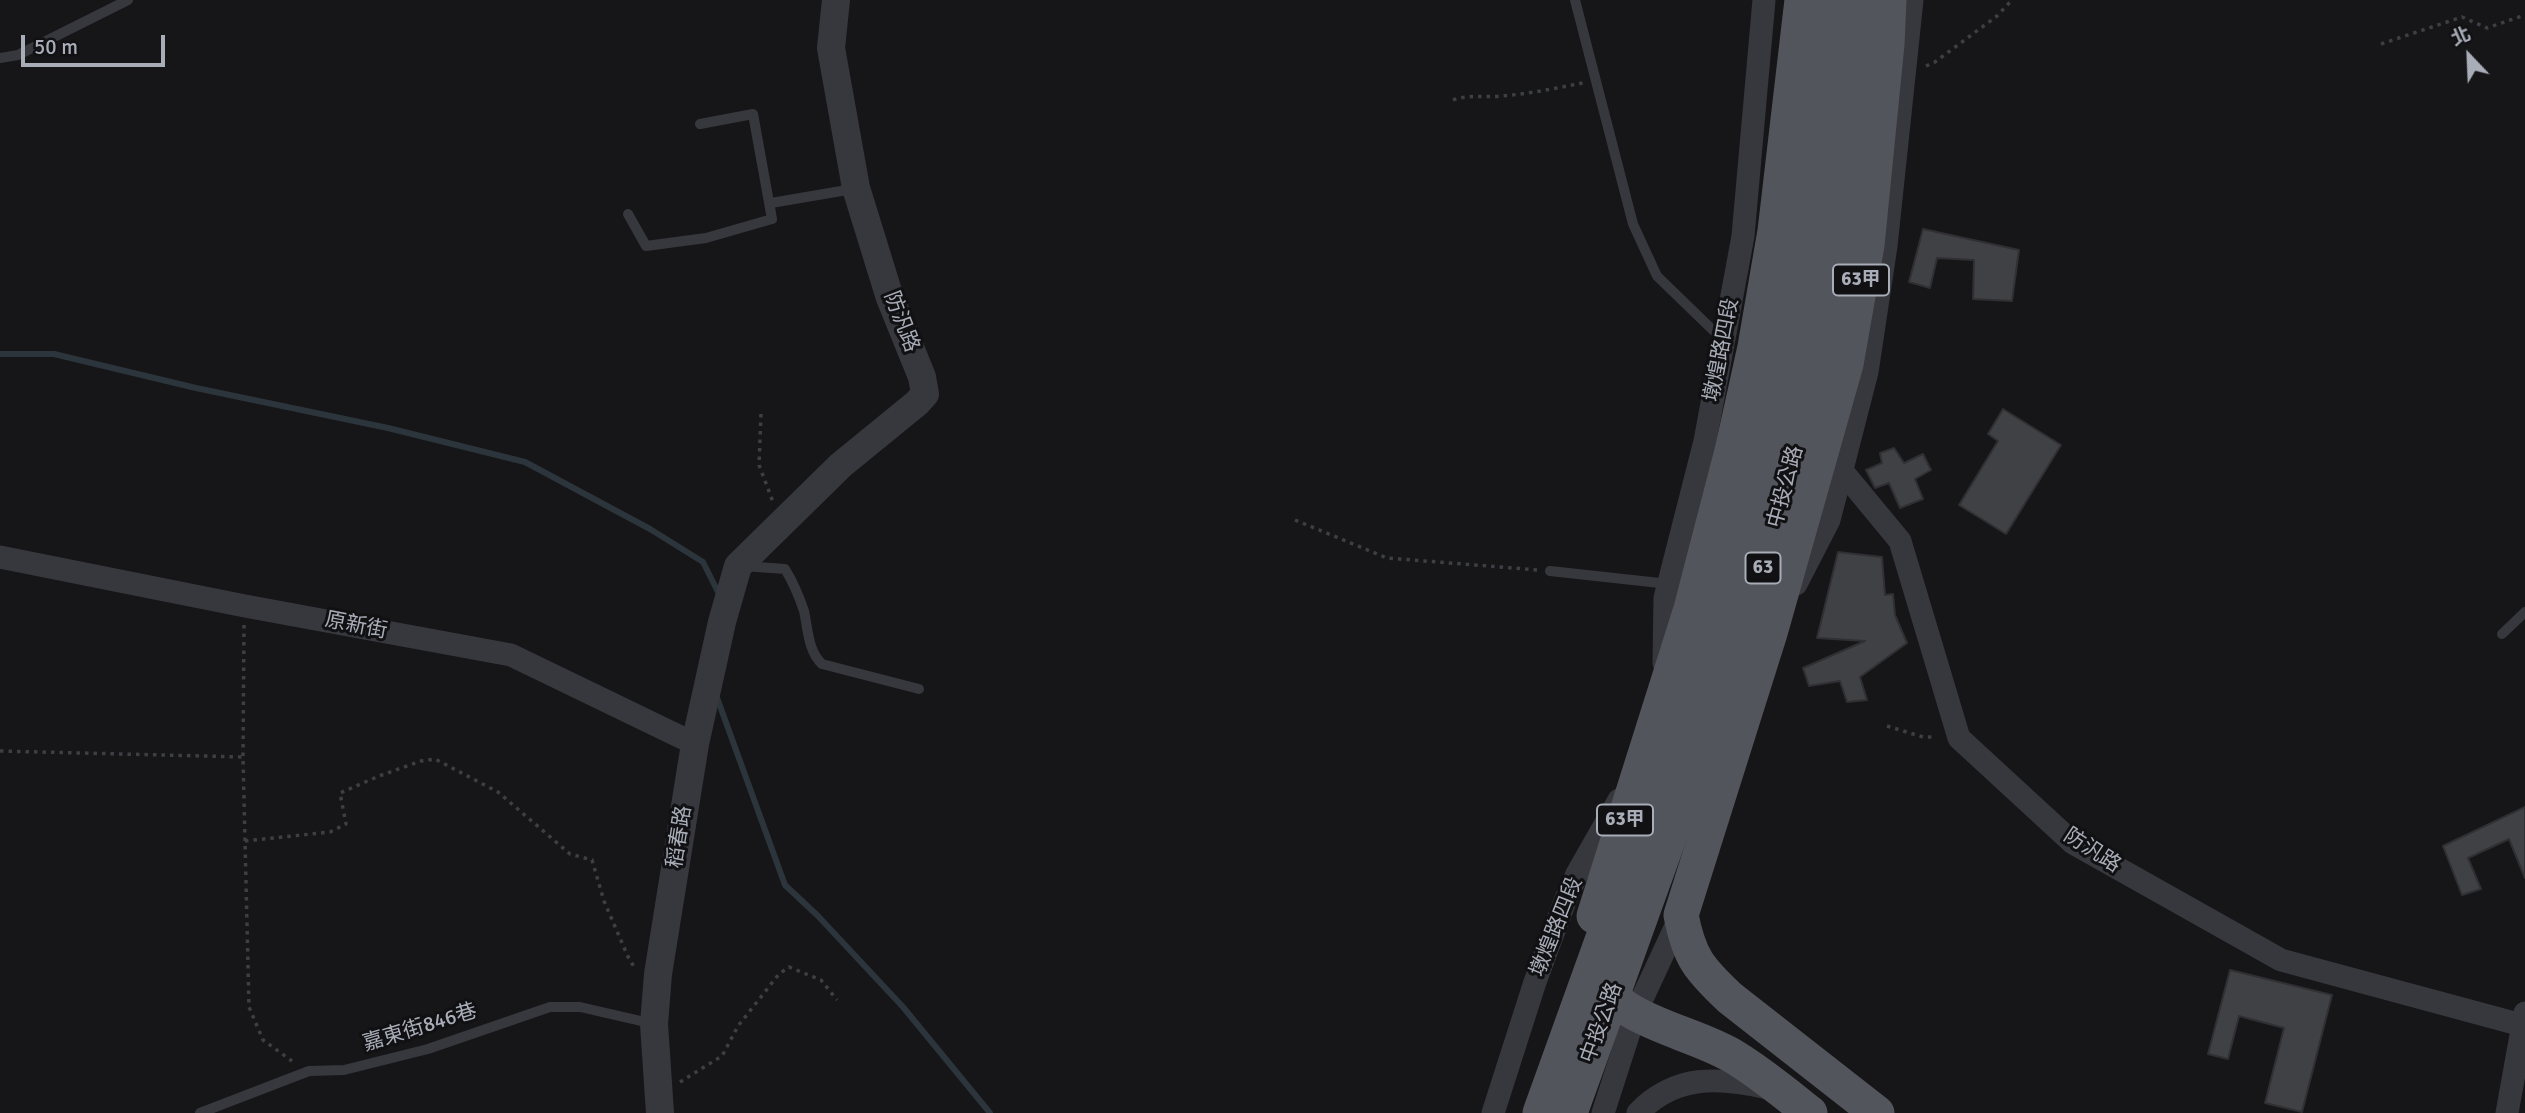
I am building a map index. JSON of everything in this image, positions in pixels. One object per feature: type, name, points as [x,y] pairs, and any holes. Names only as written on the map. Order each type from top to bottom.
[{"type":"main road","name":"63甲","points":[[1800,0],[1775,231],[1755,347],[1729,465],[1691,609],[1595,915],[1591,956],[1596,976],[1606,992],[1620,1006],[1719,1048],[1810,1113]]},
{"type":"main road","name":"中投公路","points":[[1540,1113],[1719,616],[1765,460],[1788,351],[1806,236],[1833,0]]},
{"type":"main road","name":"中投公路","points":[[1570,1113],[1746,624],[1793,469],[1817,355],[1837,239],[1866,0]]},
{"type":"main road","name":"63甲","points":[[1681,915],[1807,512],[1846,364],[1867,245],[1890,0]]},
{"type":"main road","points":[[1681,915],[1686,939],[1695,961],[1708,978],[1877,1113]]},
{"type":"street","name":"防汎路","points":[[738,566],[841,465],[918,404],[925,394],[922,377],[890,298],[856,188],[831,48],[836,0]]},
{"type":"street","name":"墩煌路四段","points":[[1664,697],[1665,598],[1704,442],[1743,236],[1764,0]]},
{"type":"street","points":[[1770,633],[1829,520],[1867,372],[1886,246],[1912,0]]},
{"type":"street","points":[[1843,472],[1900,541],[1959,738]]},
{"type":"street","name":"原新街","points":[[0,557],[511,655],[695,744]]},
{"type":"street","name":"稻春路","points":[[660,1104],[654,1024],[658,974],[695,744],[722,622],[738,566]]},
{"type":"street","name":"防汎路","points":[[1959,738],[2073,843],[2281,960],[2524,1022]]},
{"type":"street","name":"墩煌路四段","points":[[1493,1113],[1535,982],[1565,901],[1577,874],[1647,752]]},
{"type":"street","points":[[1603,1113],[1635,1014],[1681,915]]},
{"type":"street","points":[[2507,1113],[2524,1022]]},
{"type":"street","points":[[1637,1113],[1670,1089],[1693,1082],[1734,1080],[1782,1091]]},
{"type":"lane","points":[[0,58],[18,55],[128,0]]},
{"type":"lane","points":[[1574,0],[1633,224],[1657,276],[1725,342]]},
{"type":"lane","points":[[628,214],[646,246],[706,238],[772,219],[752,114],[699,124]]},
{"type":"lane","points":[[771,203],[856,188]]},
{"type":"lane","points":[[738,566],[785,569],[793,581],[803,609],[814,657],[822,664],[919,689]]},
{"type":"lane","points":[[1550,571],[1669,584]]},
{"type":"lane","points":[[2502,634],[2525,612]]},
{"type":"lane","name":"嘉東街846巷","points":[[200,1113],[309,1071],[344,1070],[428,1049],[551,1007],[580,1007],[654,1024]]},
{"type":"path","points":[[1904,75],[1935,62],[1997,16],[2012,0]]},
{"type":"path","points":[[2381,44],[2462,17],[2487,27],[2525,15]]},
{"type":"path","points":[[1453,100],[1466,95],[1513,95],[1595,81]]},
{"type":"path","points":[[761,414],[759,465],[782,523]]},
{"type":"path","points":[[1295,520],[1387,558],[1550,571]]},
{"type":"path","points":[[245,606],[243,757],[249,1007],[264,1040],[309,1071]]},
{"type":"path","points":[[1887,726],[1923,737],[1959,738]]},
{"type":"path","points":[[0,751],[243,757]]},
{"type":"path","points":[[245,841],[330,832],[346,824],[341,793],[400,768],[436,759],[498,792],[570,854],[592,860],[604,901],[629,960],[636,968],[658,974]]},
{"type":"path","points":[[660,1104],[722,1056],[738,1026],[779,974],[789,967],[821,980],[837,1000]]},
{"type":"building","points":[[1923,229],[2019,250],[2012,301],[1973,299],[1974,260],[1937,258],[1930,288],[1909,282]]},
{"type":"building","points":[[2003,409],[2061,445],[2006,534],[1959,505],[1998,441],[1988,434]]},
{"type":"building","points":[[1894,448],[1904,463],[1923,454],[1931,470],[1915,479],[1923,499],[1900,508],[1889,483],[1875,488],[1866,470],[1882,463],[1880,453]]},
{"type":"building","points":[[1838,552],[1882,557],[1885,595],[1893,594],[1895,615],[1907,643],[1860,677],[1867,700],[1847,702],[1840,681],[1809,686],[1803,668],[1865,641],[1817,638]]},
{"type":"building","points":[[2525,807],[2525,878],[2509,839],[2468,858],[2481,889],[2462,895],[2443,846]]},
{"type":"building","points":[[2230,970],[2332,995],[2302,1112],[2265,1103],[2284,1028],[2239,1016],[2228,1059],[2208,1054]]},
{"type":"waterway","points":[[0,354],[54,354],[196,388],[388,428],[525,462],[650,529],[703,562],[720,596]]},
{"type":"waterway","points":[[716,695],[785,885],[818,916],[903,1007],[990,1113]]}]
